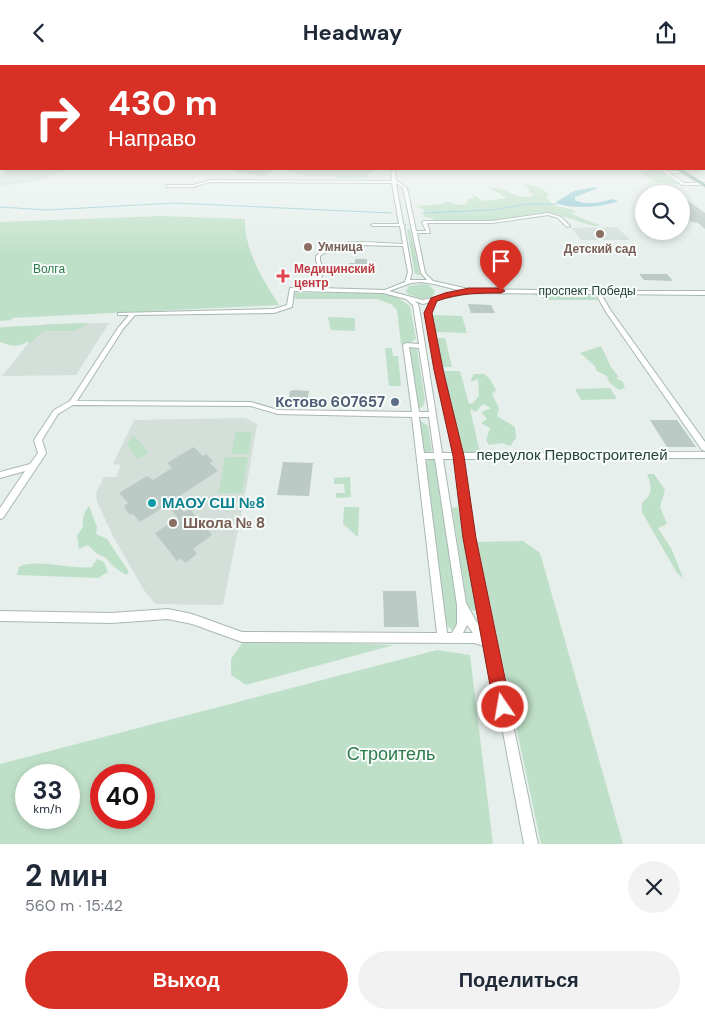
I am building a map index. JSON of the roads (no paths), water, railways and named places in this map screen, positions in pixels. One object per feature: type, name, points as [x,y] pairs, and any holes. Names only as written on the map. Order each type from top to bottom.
[{"type":"street","points":[[167,186],[193,186],[205,182]]},
{"type":"street","points":[[394,182],[410,273],[402,293],[415,304],[417,313],[461,604],[462,625],[455,638]]},
{"type":"street","points":[[396,182],[405,188],[423,273],[431,282],[437,285],[469,291]]},
{"type":"street","points":[[681,182],[704,185]]},
{"type":"street","points":[[396,188],[405,188]]},
{"type":"street","points":[[414,232],[429,232],[424,222],[492,222],[548,214],[556,215],[568,226]]},
{"type":"street","points":[[373,225],[403,225]]},
{"type":"street","points":[[317,289],[321,267],[318,256],[328,248],[341,245],[406,245]]},
{"type":"street","points":[[383,291],[405,284],[431,282]]},
{"type":"street","points":[[437,285],[440,291],[428,313],[438,370],[458,456],[470,538],[530,844]]},
{"type":"street","points":[[120,315],[274,311],[290,306],[292,289],[383,291],[423,302],[469,291]]},
{"type":"street","name":"проспект Победы","points":[[469,291],[705,293]]},
{"type":"street","points":[[597,291],[608,311],[705,448]]},
{"type":"street","points":[[417,313],[428,313]]},
{"type":"street","points":[[0,515],[42,453],[38,440],[56,412],[72,403],[121,328],[133,314]]},
{"type":"street","points":[[422,346],[406,345],[443,638]]},
{"type":"street","points":[[72,403],[251,404],[278,413],[432,415]]},
{"type":"street","name":"переулок Первостроителей","points":[[421,455],[705,455]]},
{"type":"street","points":[[0,475],[34,466]]},
{"type":"street","points":[[461,604],[472,625],[490,643]]},
{"type":"street","points":[[0,616],[111,618],[168,614],[192,619],[242,637],[474,638],[490,643]]},
{"type":"water","points":[[598,188],[575,197],[575,200],[589,203],[613,199],[618,201],[605,205],[586,207],[561,205],[556,202],[574,191]]},
{"type":"waterway","points":[[0,207],[47,210],[175,203],[391,213]]},
{"type":"waterway","points":[[422,213],[491,210],[527,204],[558,204]]},
{"type":"place","name":"Детский сад","points":[[600,234]]},
{"type":"place","name":"Умница","points":[[308,247]]},
{"type":"place","name":"Медицинский центр","points":[[283,276]]},
{"type":"place","name":"Кстово 607657","points":[[395,402]]},
{"type":"place","name":"МАОУ СШ №8","points":[[152,503]]},
{"type":"place","name":"Школа № 8","points":[[173,523]]},
{"type":"park label","name":"Волга","points":[[49,269]]},
{"type":"park label","name":"Строитель","points":[[391,754]]}]
